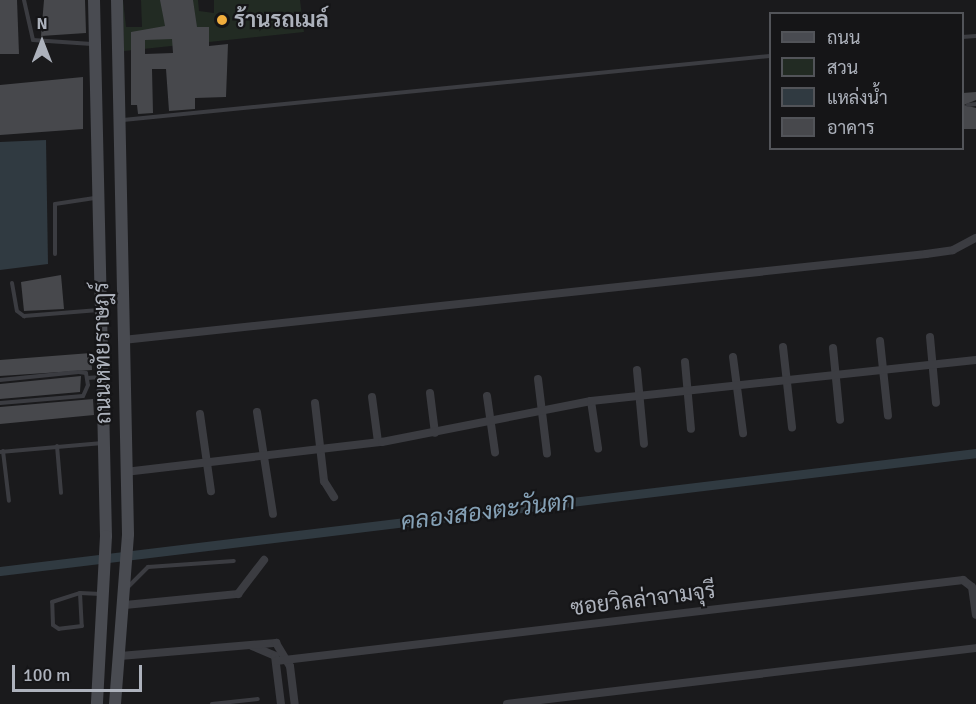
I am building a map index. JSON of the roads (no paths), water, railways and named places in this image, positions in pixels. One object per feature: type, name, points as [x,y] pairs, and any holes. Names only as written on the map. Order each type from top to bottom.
[{"type":"main road","name":"ถนนหทัยราษฎร์","points":[[94,0],[106,536],[105,589],[97,704]]},
{"type":"main road","name":"ถนนหทัยราษฎร์","points":[[116,704],[127,585],[128,534],[117,0]]},
{"type":"street","points":[[123,340],[905,256],[953,250],[976,238]]},
{"type":"street","points":[[930,337],[936,403]]},
{"type":"street","points":[[880,341],[888,416]]},
{"type":"street","points":[[783,347],[792,427]]},
{"type":"street","points":[[833,348],[840,420]]},
{"type":"street","points":[[733,357],[743,433]]},
{"type":"street","points":[[125,472],[378,442],[435,433],[591,401],[738,386],[883,367],[976,360]]},
{"type":"street","points":[[684,362],[692,429]]},
{"type":"street","points":[[637,370],[644,444]]},
{"type":"street","points":[[538,379],[547,453]]},
{"type":"street","points":[[430,393],[435,433]]},
{"type":"street","points":[[487,396],[495,452]]},
{"type":"street","points":[[372,397],[378,442]]},
{"type":"street","points":[[591,401],[598,448]]},
{"type":"street","points":[[315,403],[324,481],[334,497]]},
{"type":"street","points":[[257,412],[273,514]]},
{"type":"street","points":[[200,414],[211,492]]},
{"type":"street","points":[[125,606],[238,594],[264,560]]},
{"type":"street","name":"ซอยวิลล่าจามจุรี","points":[[276,661],[963,580],[972,587],[976,615]]},
{"type":"street","points":[[120,656],[276,643],[288,659],[296,704]]},
{"type":"street","points":[[246,644],[272,654],[276,661],[281,704]]},
{"type":"street","points":[[507,704],[976,648]]},
{"type":"lane","points":[[24,0],[33,40],[94,44]]},
{"type":"lane","points":[[119,120],[769,56]]},
{"type":"lane","points":[[968,105],[976,105]]},
{"type":"lane","points":[[55,254],[55,204],[98,198]]},
{"type":"lane","points":[[12,283],[17,311],[24,316],[100,310]]},
{"type":"lane","points":[[0,380],[79,372],[87,378],[102,377]]},
{"type":"lane","points":[[0,403],[83,396],[87,378]]},
{"type":"lane","points":[[9,501],[2,452],[103,443]]},
{"type":"lane","points":[[57,446],[61,493]]},
{"type":"lane","points":[[127,585],[148,567],[234,561]]},
{"type":"lane","points":[[80,593],[82,626],[59,629],[53,624],[51,602],[80,593],[105,589]]},
{"type":"lane","points":[[212,704],[258,699]]},
{"type":"water","points":[[46,140],[48,264],[0,270],[0,142]]},
{"type":"waterway","name":"คลองสองตะวันตก","points":[[0,571],[976,453]]},
{"type":"place","name":"ร้านรถเมล์","points":[[222,20]]}]
